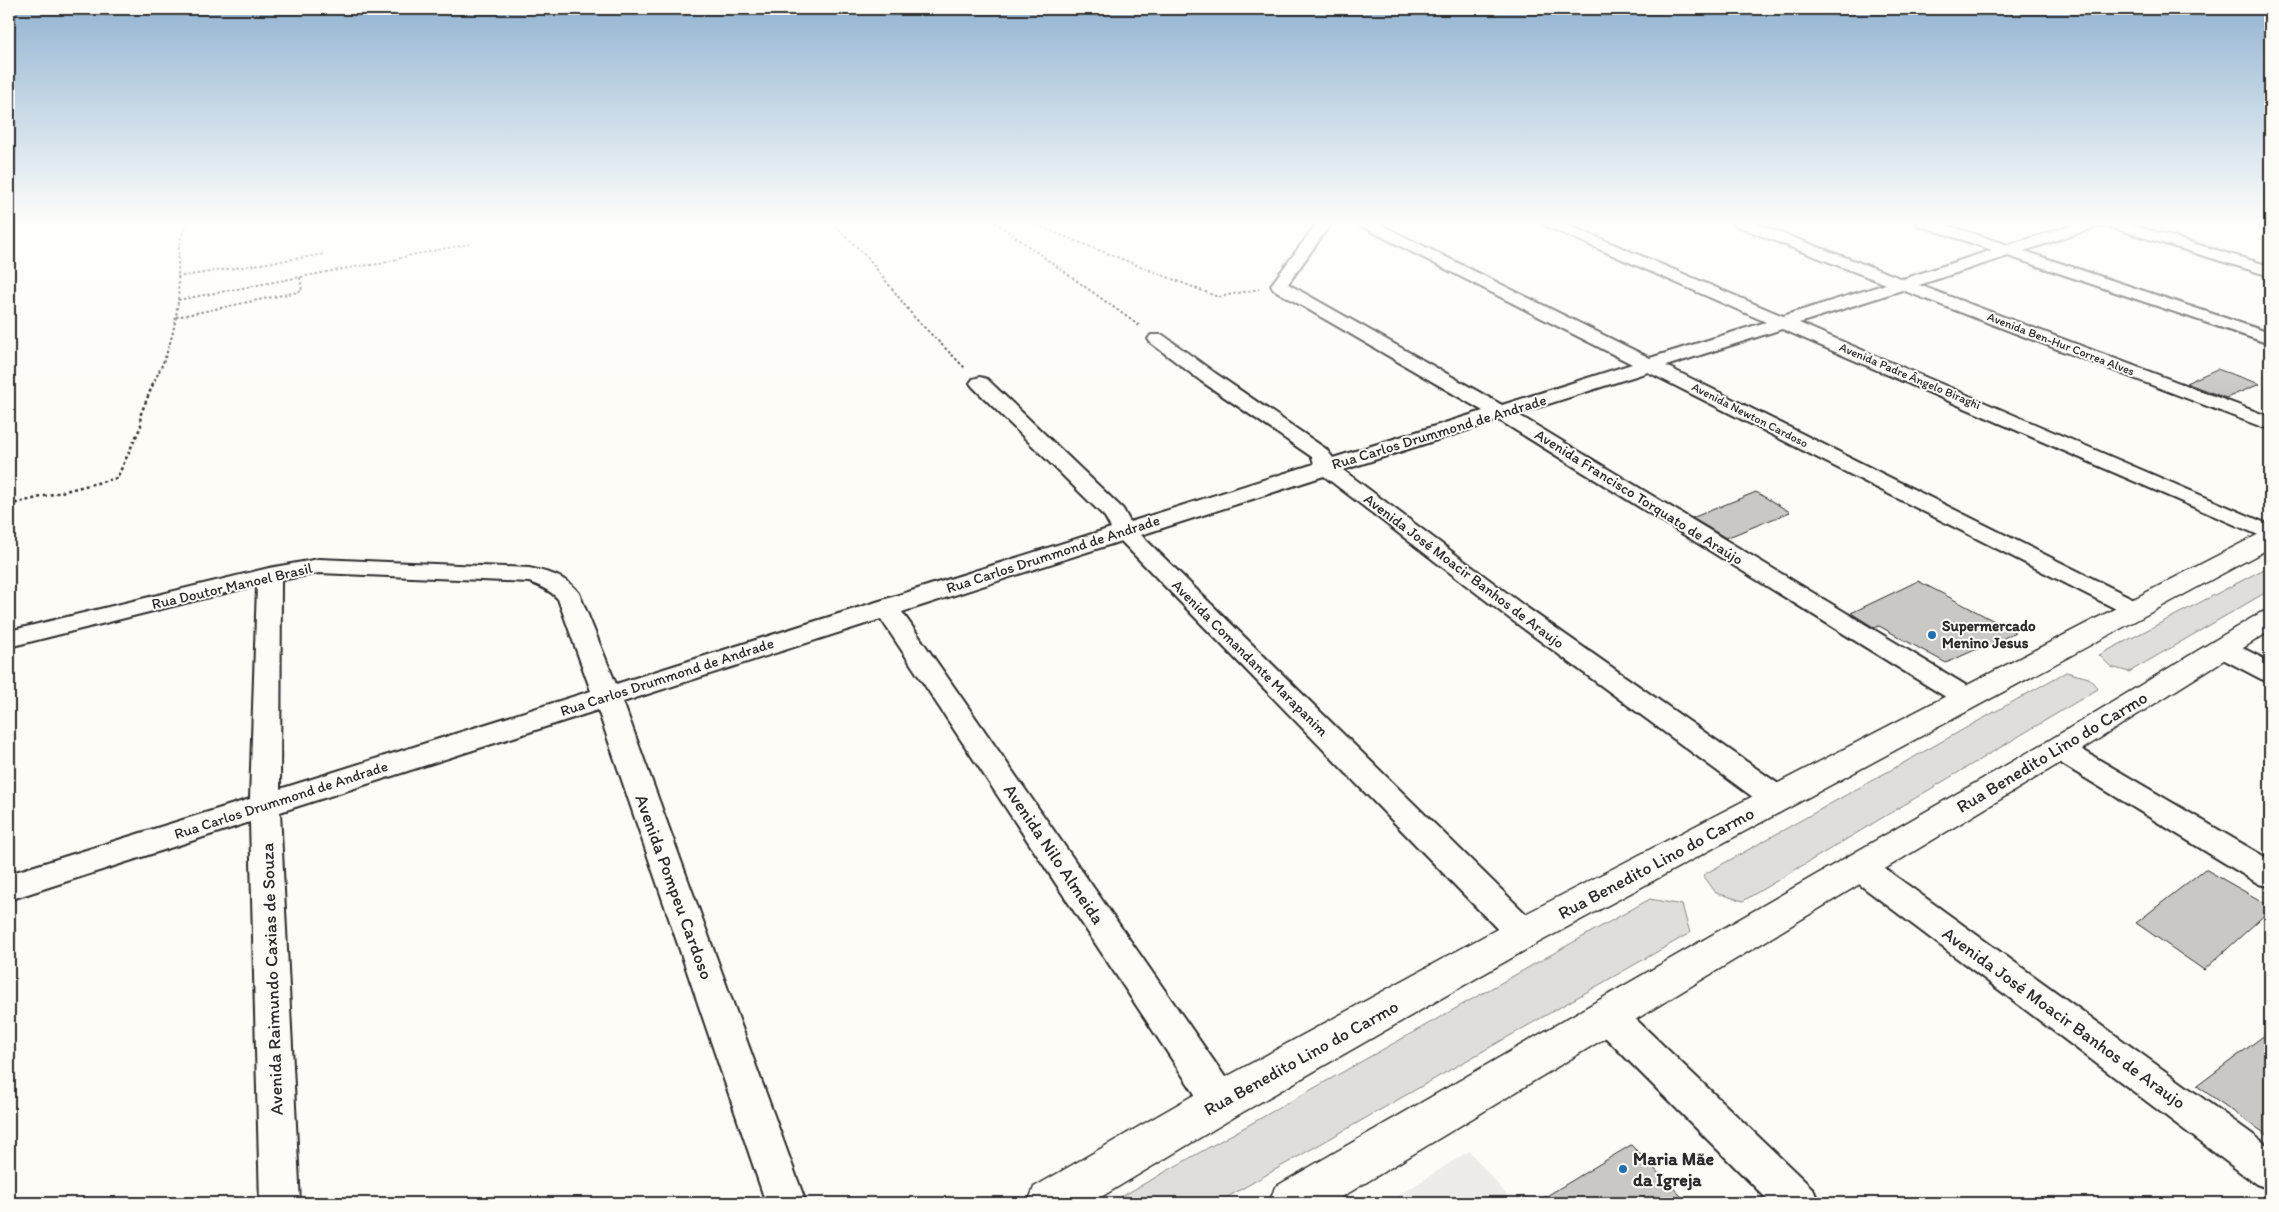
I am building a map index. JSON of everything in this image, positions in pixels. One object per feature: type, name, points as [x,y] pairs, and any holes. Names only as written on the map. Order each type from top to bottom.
[{"type":"main road","name":"Rua Benedito Lino do Carmo","points":[[1050,1203],[1221,1102],[1523,933],[1653,866],[1776,798],[2270,538]]},
{"type":"main road","name":"Rua Benedito Lino do Carmo","points":[[1296,1202],[1607,1015],[2059,749],[2270,619]]},
{"type":"street","points":[[1279,286],[1284,279]]},
{"type":"street","name":"Avenida Newton Cardoso","points":[[1478,279],[2135,608]]},
{"type":"street","name":"Avenida Padre Ângelo Biraghi","points":[[1682,279],[2270,533]]},
{"type":"street","name":"Avenida Ben-Hur Correa Alves","points":[[1890,279],[2270,424]]},
{"type":"street","name":"Rua Carlos Drummond de Andrade","points":[[9,887],[1922,279]]},
{"type":"street","points":[[2092,279],[2270,338]]},
{"type":"street","name":"Avenida Francisco Torquato de Araújo","points":[[1279,286],[1500,412],[1967,698]]},
{"type":"street","name":"Avenida José Moacir Banhos de Araujo","points":[[1157,339],[1208,377],[1319,453],[1323,458],[1325,467],[1514,610],[1776,798]]},
{"type":"street","name":"Avenida Comandante Marapanim","points":[[980,383],[1115,514],[1124,531],[1523,933]]},
{"type":"street","name":"Rua Doutor Manoel Brasil","points":[[9,639],[269,574],[330,566],[530,576],[549,580]]},
{"type":"street","name":"Avenida Raimundo Caxias de Souza","points":[[269,574],[265,806],[280,1203]]},
{"type":"street","name":"Avenida Pompeu Cardoso","points":[[549,580],[564,589],[570,598],[607,697],[786,1203]]},
{"type":"street","name":"Avenida Nilo Almeida","points":[[886,607],[1221,1102]]},
{"type":"street","points":[[2222,648],[2270,673]]},
{"type":"street","points":[[2059,749],[2270,875]]},
{"type":"street","name":"Avenida José Moacir Banhos de Araujo","points":[[1858,866],[2270,1170]]},
{"type":"street","points":[[1607,1015],[1799,1203]]},
{"type":"path","points":[[9,505],[117,478],[141,426],[140,416],[148,393],[160,372],[174,333],[178,300],[177,279]]},
{"type":"path","points":[[178,300],[292,279]]},
{"type":"path","points":[[176,317],[302,291],[300,279]]},
{"type":"path","points":[[884,279],[914,317],[980,383]]},
{"type":"path","points":[[1073,279],[1157,339]]},
{"type":"path","points":[[1171,279],[1218,297],[1279,286]]},
{"type":"shaded area","points":[[2270,566],[2270,590],[2129,672],[2111,667],[2099,655]]},
{"type":"shaded area","points":[[2066,672],[2089,678],[2098,689],[1743,901],[1716,893],[1703,875]]},
{"type":"shaded area","points":[[1650,899],[1682,905],[1690,933],[1217,1203],[1110,1203]]},
{"type":"shaded area","points":[[1469,1151],[1514,1203],[1387,1203]]},
{"type":"building","points":[[2217,369],[2260,384],[2226,398],[2186,383]]},
{"type":"building","points":[[1756,492],[1790,512],[1726,538],[1692,518]]},
{"type":"building","points":[[1918,581],[2015,632],[1990,646],[1986,645],[1946,663],[1879,626],[1875,628],[1851,613]]},
{"type":"building","points":[[2205,869],[2270,906],[2270,910],[2204,970],[2136,923]]},
{"type":"building","points":[[2270,1031],[2270,1137],[2197,1086]]},
{"type":"building","name":"Maria Mãe da Igreja","points":[[1631,1145],[1688,1203],[1535,1203]]},
{"type":"place","name":"Supermercado Menino Jesus","points":[[1932,635]]},
{"type":"place","name":"Maria Mãe da Igreja","points":[[1623,1169]]}]
